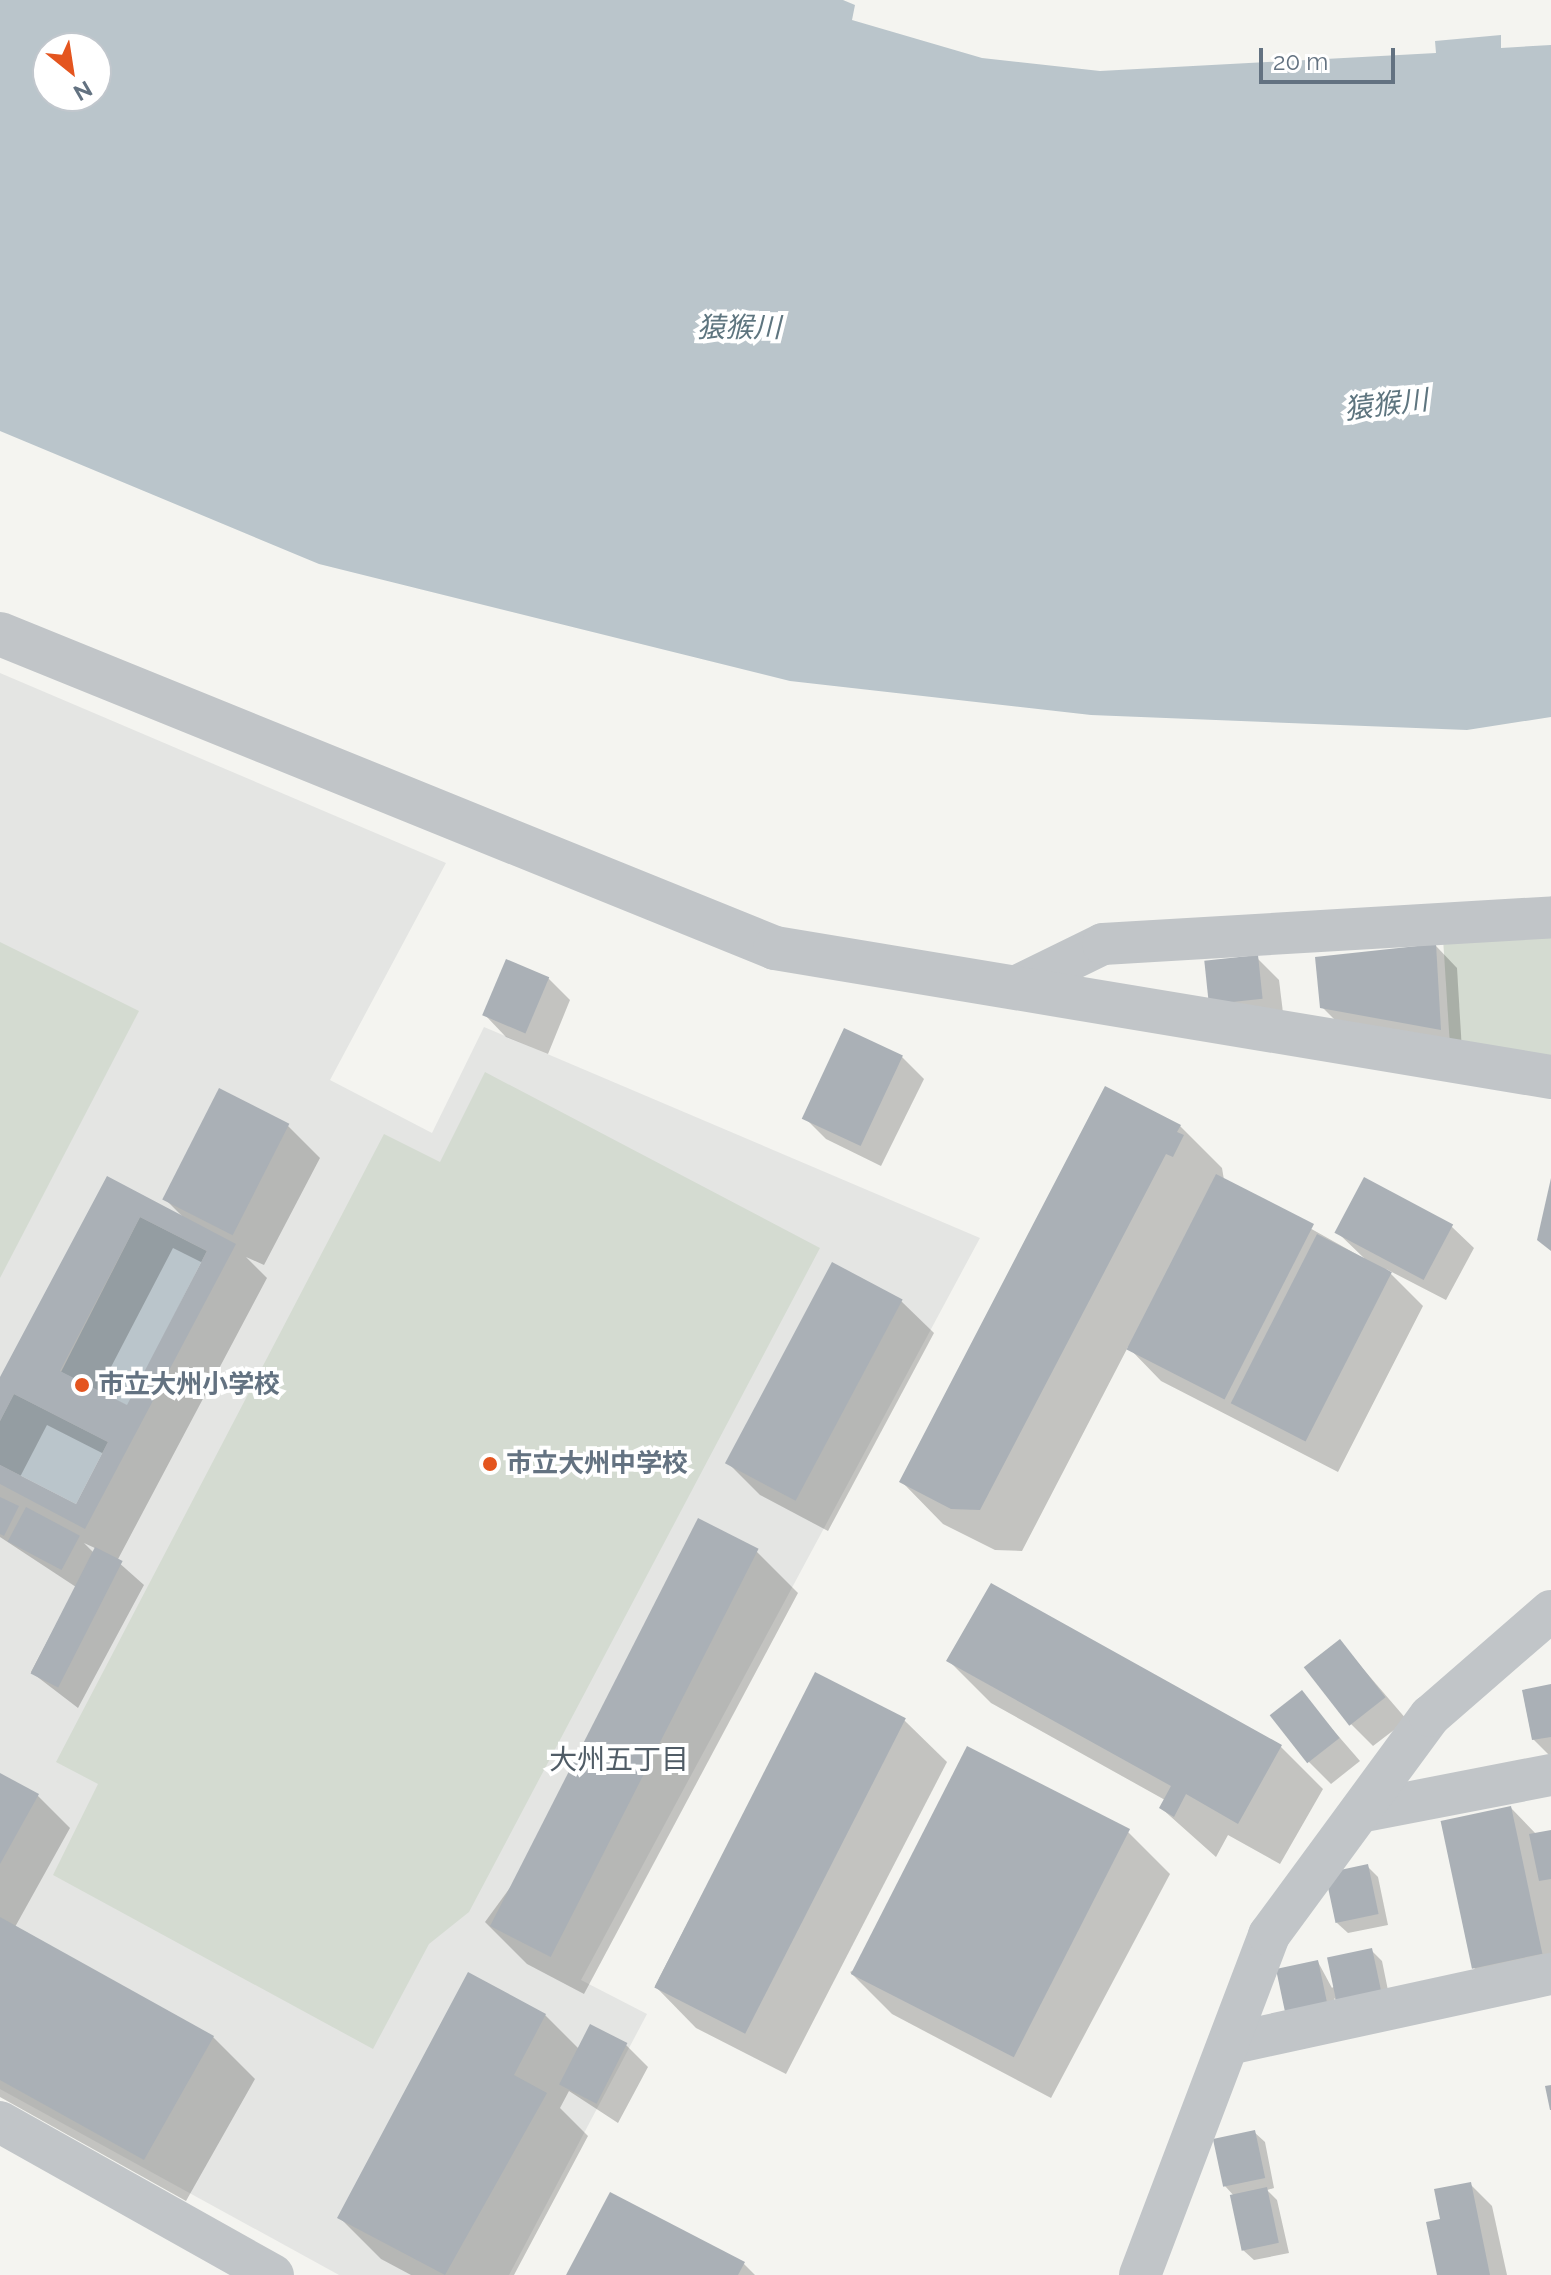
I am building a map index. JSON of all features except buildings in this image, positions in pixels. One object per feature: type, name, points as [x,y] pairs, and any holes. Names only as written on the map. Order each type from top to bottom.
[{"type":"street","points":[[0,634],[775,948],[1551,1077]]},
{"type":"street","points":[[1013,988],[1103,944],[1551,917]]},
{"type":"street","points":[[1140,2275],[1269,1935],[1430,1716],[1551,1611]]},
{"type":"street","points":[[1360,1812],[1551,1775]]},
{"type":"street","points":[[1229,2044],[1551,1974]]},
{"type":"street","points":[[0,2122],[273,2275]]},
{"type":"shaded area","name":"市立大州中学校","points":[[0,673],[446,863],[330,1080],[432,1133],[484,1027],[980,1238],[581,1980],[647,2014],[509,2275],[339,2275],[0,2089]]},
{"type":"shaded area","points":[[1551,934],[1551,1061],[1450,1046],[1443,938]]},
{"type":"shaded area","points":[[0,942],[139,1011],[0,1278]]},
{"type":"shaded area","points":[[485,1072],[820,1248],[469,1912],[429,1944],[373,2049],[53,1875],[98,1784],[56,1762],[384,1134],[440,1162]]},
{"type":"water","name":"猿猴川","points":[[0,0],[843,0],[855,5],[852,20],[982,58],[1100,71],[1436,53],[1435,41],[1501,35],[1501,48],[1551,45],[1551,717],[1467,730],[1091,715],[790,681],[319,564],[0,431]]},
{"type":"water","points":[[140,1217],[207,1251],[128,1406],[61,1372]]},
{"type":"water","points":[[14,1394],[108,1442],[76,1504],[0,1465],[0,1421]]},
{"type":"place","name":"市立大州小学校","points":[[82,1385]]},
{"type":"place","name":"市立大州中学校","points":[[490,1464]]},
{"type":"district","name":"大州五丁目","points":[[619,1760]]}]
